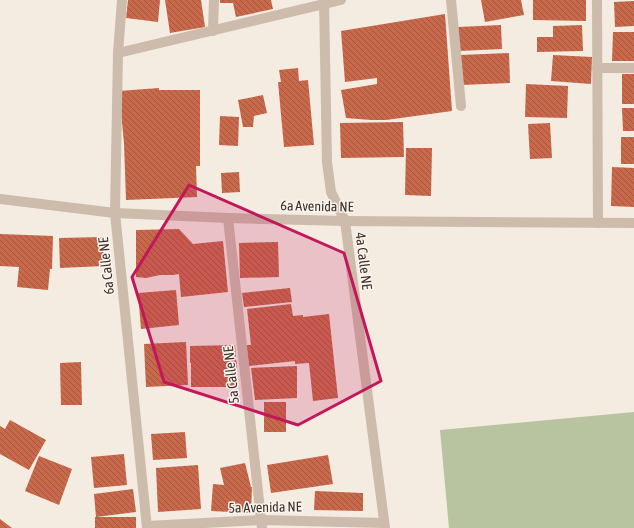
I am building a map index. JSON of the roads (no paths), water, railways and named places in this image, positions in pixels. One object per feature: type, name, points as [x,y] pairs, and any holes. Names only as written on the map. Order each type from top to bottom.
[{"type":"street","name":"6a Calle NE","points":[[122,0],[118,53],[115,213],[147,527]]},
{"type":"street","points":[[213,31],[214,0]]},
{"type":"street","points":[[118,53],[213,31],[324,2],[341,0]]},
{"type":"street","points":[[451,0],[461,106]]},
{"type":"street","points":[[597,0],[598,223]]},
{"type":"street","name":"4a Calle NE","points":[[324,2],[327,162],[331,192],[345,221],[384,525]]},
{"type":"street","points":[[597,68],[634,68]]},
{"type":"street","name":"6a Avenida NE","points":[[0,199],[115,213],[228,218],[345,221],[634,223]]},
{"type":"street","name":"5a Calle NE","points":[[228,218],[261,524]]},
{"type":"street","name":"5a Avenida NE","points":[[147,527],[261,524],[384,525]]}]
